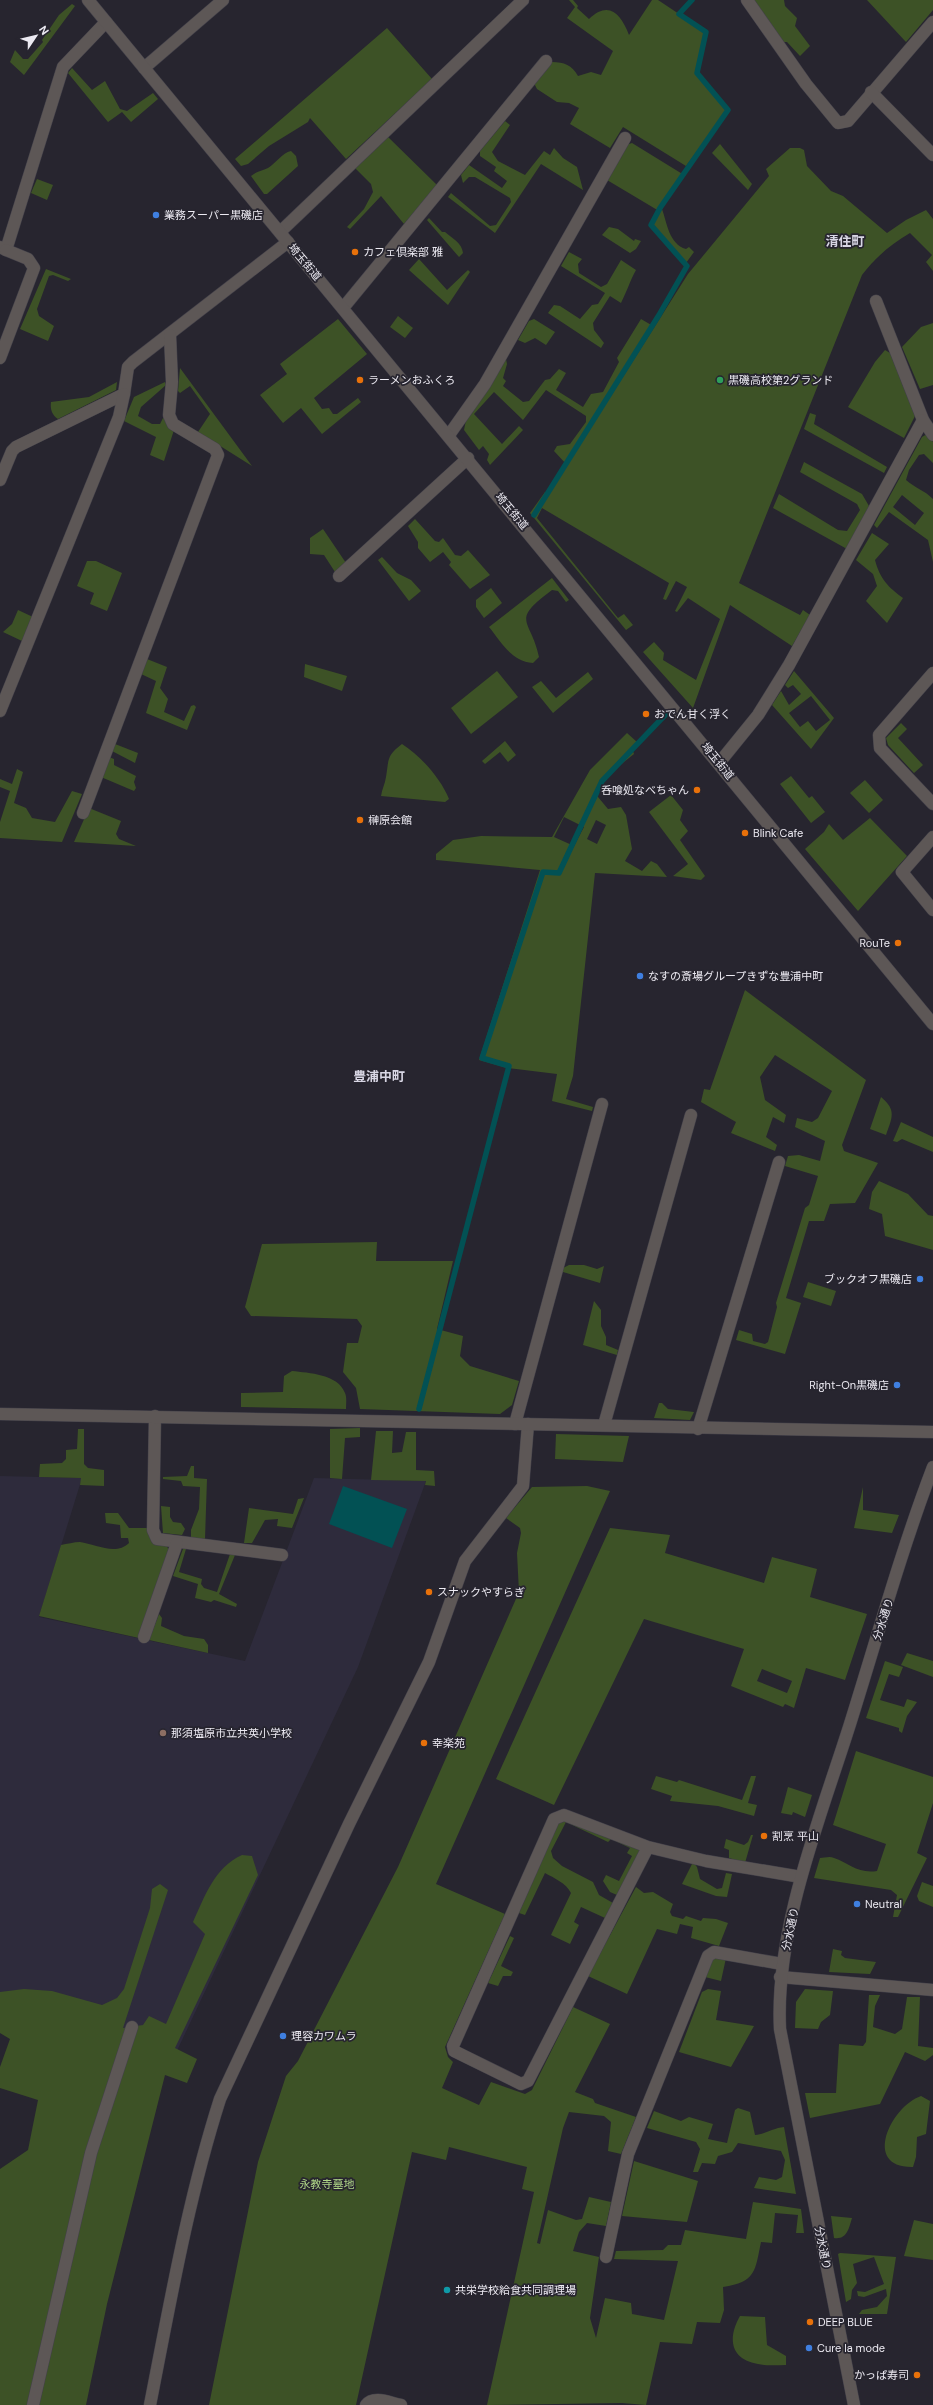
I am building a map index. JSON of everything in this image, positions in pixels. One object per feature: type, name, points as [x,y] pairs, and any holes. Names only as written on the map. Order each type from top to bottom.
[{"type":"street","name":"埼玉街道","points":[[88,0],[468,458],[933,1024]]},
{"type":"street","points":[[144,68],[224,0]]},
{"type":"street","points":[[280,232],[523,0]]},
{"type":"street","points":[[747,0],[806,84],[838,123],[848,121],[871,92],[932,27]]},
{"type":"street","points":[[0,358],[34,268],[28,259],[3,248],[50,112],[59,74],[63,67],[106,22]]},
{"type":"street","points":[[343,308],[546,61]]},
{"type":"street","points":[[871,92],[933,155]]},
{"type":"street","points":[[449,436],[485,384],[625,138]]},
{"type":"street","points":[[0,711],[119,417],[128,367],[288,242]]},
{"type":"street","points":[[876,301],[923,420],[933,435]]},
{"type":"street","points":[[83,813],[218,455],[215,449],[173,424],[169,415],[172,382],[170,335]]},
{"type":"street","points":[[0,480],[12,451],[16,447],[124,394]]},
{"type":"street","points":[[719,763],[758,715],[789,665],[923,420]]},
{"type":"street","points":[[339,576],[468,458]]},
{"type":"street","points":[[933,674],[879,735],[880,748],[933,804]]},
{"type":"street","points":[[933,837],[902,872],[933,910]]},
{"type":"street","points":[[515,1424],[602,1104]]},
{"type":"street","points":[[604,1425],[691,1115]]},
{"type":"street","points":[[698,1429],[779,1162]]},
{"type":"street","points":[[0,1414],[604,1425],[698,1429],[933,1432]]},
{"type":"street","points":[[155,1416],[153,1530],[157,1539],[177,1543],[282,1555]]},
{"type":"street","points":[[150,2405],[177,2268],[208,2138],[220,2100],[345,1831],[429,1662],[465,1561],[523,1486],[528,1424]]},
{"type":"street","name":"分水通り","points":[[854,2405],[780,2029],[780,1977],[801,1877],[907,1542],[933,1467]]},
{"type":"street","points":[[144,1637],[177,1543]]},
{"type":"street","points":[[648,1847],[528,2081],[521,2084],[454,2051],[453,2046],[554,1819],[564,1815],[648,1847],[706,1861],[801,1877]]},
{"type":"street","points":[[606,2258],[628,2154],[708,1956],[714,1952],[782,1964]]},
{"type":"street","points":[[780,1977],[933,1990]]},
{"type":"street","points":[[37,2404],[91,2153],[132,2027]]},
{"type":"street","points":[[366,2405],[370,2401],[378,2400],[401,2405]]},
{"type":"shaded area","name":"那須塩原市立共英小学校","points":[[0,1476],[82,1478],[39,1617],[245,1661],[314,1478],[426,1481],[358,1667],[174,2057],[0,2013]]},
{"type":"shaded area","points":[[343,1486],[407,1509],[392,1548],[329,1524]]},
{"type":"green space","points":[[569,0],[573,0],[578,6],[577,8],[589,19],[596,13],[603,11],[608,10],[614,12],[622,21],[629,35],[652,0],[658,0],[706,32],[697,73],[728,110],[686,166],[623,127],[610,148],[570,124],[579,108],[569,103],[557,102],[537,89],[534,83],[552,62],[567,65],[573,69],[578,76],[591,72],[601,75],[613,51],[567,18],[575,7]]},
{"type":"green space","points":[[752,0],[784,0],[785,6],[797,18],[795,26],[810,46],[800,56],[787,42],[783,42]]},
{"type":"green space","points":[[867,0],[933,0],[933,10],[906,42]]},
{"type":"green space","points":[[72,4],[75,6],[24,75],[10,62],[15,50],[23,59],[28,59],[43,42],[42,40],[59,15]]},
{"type":"green space","points":[[387,28],[432,79],[346,159],[310,118],[308,122],[269,146],[248,164],[241,166],[235,159]]},
{"type":"green space","points":[[72,68],[92,90],[105,81],[120,109],[127,111],[153,93],[158,99],[131,122],[122,112],[108,122],[68,73]]},
{"type":"green space","points":[[505,121],[510,125],[492,152],[498,161],[525,175],[544,151],[550,155],[554,148],[563,158],[577,167],[583,190],[541,164],[495,233],[448,197],[451,193],[490,226],[496,225],[511,202],[510,198],[475,177],[469,177],[463,183],[461,175],[469,165],[502,188],[507,181],[494,171],[496,167],[480,156],[480,151]]},
{"type":"green space","points":[[387,136],[437,185],[404,224],[381,196],[350,229],[347,227],[364,209],[373,192],[371,184],[355,168]]},
{"type":"green space","points":[[632,143],[684,175],[662,209],[672,238],[680,246],[686,249],[689,247],[694,252],[686,263],[651,225],[659,211],[607,180],[626,145]]},
{"type":"green space","points":[[720,144],[752,184],[748,190],[712,153]]},
{"type":"green space","name":"黒磯高校第2グランド","points":[[790,148],[800,148],[804,150],[807,166],[831,191],[843,196],[887,233],[906,220],[926,210],[933,219],[933,271],[926,262],[932,255],[910,233],[884,251],[862,275],[739,583],[800,615],[803,610],[810,615],[792,646],[730,605],[693,708],[643,652],[654,642],[664,653],[663,660],[696,680],[720,619],[688,598],[677,612],[675,611],[687,587],[676,581],[666,600],[663,599],[669,583],[542,508],[537,518],[618,618],[624,614],[633,625],[626,630],[530,513],[545,492],[549,493],[567,465],[554,451],[557,446],[570,444],[586,422],[586,416],[546,390],[523,420],[494,392],[474,414],[502,444],[519,426],[523,430],[490,465],[487,460],[489,454],[483,446],[479,450],[464,430],[466,420],[506,359],[507,364],[503,378],[506,381],[503,386],[523,402],[529,401],[545,380],[550,379],[559,369],[566,373],[556,390],[583,407],[591,394],[603,392],[619,362],[617,358],[641,319],[653,326],[600,413],[688,274],[769,176],[766,169]]},
{"type":"green space","points":[[291,151],[296,156],[298,166],[267,194],[264,194],[251,176],[268,168]]},
{"type":"green space","points":[[37,179],[53,185],[47,200],[31,193]]},
{"type":"green space","points":[[429,218],[442,232],[445,232],[461,246],[463,253],[459,257],[427,220]]},
{"type":"green space","points":[[609,227],[618,229],[634,241],[635,239],[641,241],[636,249],[630,253],[602,235]]},
{"type":"green space","points":[[569,252],[582,259],[578,264],[579,273],[601,287],[607,284],[621,260],[636,270],[621,303],[610,296],[593,323],[594,330],[604,343],[601,348],[548,313],[554,305],[560,306],[580,319],[592,305],[598,304],[605,293],[561,266]]},
{"type":"green space","points":[[419,259],[447,290],[468,270],[470,272],[448,305],[409,270]]},
{"type":"green space","points":[[46,269],[71,279],[68,281],[53,275],[49,276],[37,309],[39,316],[54,326],[48,341],[20,329]]},
{"type":"green space","points":[[398,316],[413,328],[405,338],[390,327]]},
{"type":"green space","points":[[338,319],[367,354],[314,398],[322,409],[329,408],[333,414],[337,414],[358,398],[361,402],[322,434],[301,408],[283,423],[260,395],[287,374],[280,364]]},
{"type":"green space","points":[[534,319],[555,332],[546,345],[535,338],[525,343],[518,340],[529,321]]},
{"type":"green space","points":[[933,323],[933,385],[920,389],[902,347],[921,327]]},
{"type":"green space","points":[[885,350],[890,353],[915,416],[904,438],[848,407],[875,362]]},
{"type":"green space","points":[[180,368],[252,466],[198,432],[210,414],[190,386],[180,393],[178,391]]},
{"type":"green space","points":[[117,382],[116,390],[58,419],[52,412],[51,402],[89,397]]},
{"type":"green space","points":[[165,382],[166,385],[141,407],[138,416],[152,424],[160,424],[165,414],[174,430],[164,461],[150,455],[156,437],[124,421],[134,397]]},
{"type":"green space","points":[[810,413],[816,415],[814,424],[887,467],[884,473],[804,429]]},
{"type":"green space","points":[[927,434],[933,442],[933,463],[924,454],[919,455],[909,470],[906,480],[933,499],[933,562],[928,540],[889,512],[877,528],[874,525],[922,437]],"holes":[[[902,495],[924,513],[915,525],[893,507]]]},
{"type":"green space","points":[[804,462],[862,494],[869,506],[847,549],[773,508],[779,494],[838,530],[847,531],[860,510],[857,504],[800,472]]},
{"type":"green space","points":[[415,519],[435,541],[439,542],[443,538],[455,555],[461,556],[468,550],[490,575],[470,589],[449,565],[451,562],[443,552],[430,562],[418,548],[418,542],[408,526]]},
{"type":"green space","points":[[323,529],[346,563],[335,572],[324,555],[310,554],[310,538]]},
{"type":"green space","points":[[872,533],[889,544],[875,560],[879,572],[885,582],[903,598],[887,623],[866,601],[877,586],[873,574],[856,560]]},
{"type":"green space","points":[[382,557],[397,573],[411,580],[421,591],[409,601],[378,560]]},
{"type":"green space","points":[[87,561],[96,561],[122,573],[107,611],[90,604],[94,593],[77,586]]},
{"type":"green space","points":[[552,578],[569,600],[566,602],[558,591],[552,590],[531,608],[527,615],[526,621],[539,657],[533,663],[525,662],[513,655],[489,627]]},
{"type":"green space","points":[[491,588],[502,603],[484,618],[476,607],[476,600]]},
{"type":"green space","points":[[18,610],[33,617],[22,641],[3,632],[12,624]]},
{"type":"green space","points":[[147,659],[167,667],[160,688],[168,699],[164,712],[184,721],[191,706],[194,705],[196,707],[187,730],[146,713],[156,681],[141,674]]},
{"type":"green space","points":[[305,664],[347,676],[342,691],[304,677]]},
{"type":"green space","points":[[497,671],[518,697],[471,734],[451,708]]},
{"type":"green space","points":[[794,671],[834,718],[811,749],[772,705],[781,691],[789,705],[801,694],[793,685],[788,688],[785,685]],"holes":[[[811,696],[830,720],[816,731],[808,721],[800,727],[789,713]]]},
{"type":"green space","points":[[588,672],[593,679],[553,713],[532,687],[541,681],[556,698]]},
{"type":"green space","points":[[901,723],[907,729],[898,738],[923,765],[914,773],[888,745],[886,738]]},
{"type":"green space","points":[[627,733],[637,742],[632,748],[634,754],[606,778],[599,790],[598,797],[608,809],[621,807],[626,815],[632,849],[625,861],[642,871],[651,861],[657,864],[667,877],[595,873],[573,1076],[566,1099],[593,1107],[592,1111],[552,1101],[557,1074],[507,1068],[479,1060],[540,870],[436,860],[436,854],[453,840],[481,836],[552,837],[590,770]],"holes":[[[564,817],[584,827],[574,846],[554,837]],[[596,820],[606,825],[597,844],[587,839]]]},
{"type":"green space","points":[[505,741],[516,755],[508,762],[500,752],[485,764],[482,761]]},
{"type":"green space","points":[[115,744],[138,753],[135,763],[112,751]]},
{"type":"green space","points":[[402,744],[430,768],[449,799],[445,802],[381,796],[386,780],[389,759],[393,752]]},
{"type":"green space","points":[[109,757],[114,759],[114,765],[136,776],[134,782],[136,788],[134,791],[101,777]]},
{"type":"green space","points":[[17,769],[23,772],[14,803],[26,808],[32,818],[55,822],[72,791],[82,794],[62,842],[0,838],[0,822],[10,791],[0,787],[0,779],[12,784]]},
{"type":"green space","points":[[791,776],[809,798],[812,796],[825,812],[811,823],[780,784]]},
{"type":"green space","points":[[865,780],[883,800],[869,813],[850,793]]},
{"type":"green space","points":[[671,795],[683,810],[680,820],[688,831],[680,840],[705,876],[701,880],[673,876],[688,864],[649,812]]},
{"type":"green space","points":[[89,808],[121,821],[116,834],[119,839],[136,846],[74,842]]},
{"type":"green space","points":[[870,818],[907,856],[858,911],[805,849],[824,832],[829,824],[843,840]]},
{"type":"green space","points":[[745,990],[866,1080],[842,1145],[844,1151],[878,1163],[855,1203],[830,1204],[824,1221],[809,1221],[786,1298],[801,1303],[785,1354],[736,1340],[739,1330],[752,1334],[753,1341],[765,1344],[768,1342],[777,1307],[776,1303],[805,1208],[809,1205],[818,1176],[785,1166],[788,1156],[799,1155],[820,1161],[825,1141],[795,1127],[797,1118],[812,1122],[818,1118],[832,1091],[775,1055],[760,1077],[765,1100],[786,1115],[784,1123],[773,1117],[766,1137],[777,1145],[775,1151],[731,1133],[736,1122],[701,1102],[704,1089],[710,1090]]},
{"type":"green space","points":[[881,1097],[889,1106],[892,1114],[886,1135],[870,1129]]},
{"type":"green space","points":[[901,1122],[933,1137],[933,1152],[902,1139],[897,1142],[893,1141]]},
{"type":"green space","points":[[879,1181],[908,1194],[928,1215],[933,1216],[933,1250],[885,1236],[882,1214],[869,1209],[872,1192]]},
{"type":"green space","points":[[377,1242],[376,1261],[453,1261],[437,1329],[463,1336],[460,1356],[470,1366],[519,1381],[512,1405],[500,1414],[360,1409],[356,1388],[343,1372],[347,1343],[358,1343],[362,1326],[357,1319],[251,1316],[245,1307],[262,1244]]},
{"type":"green space","points":[[569,1265],[584,1265],[597,1269],[604,1266],[600,1283],[563,1272],[563,1268]]},
{"type":"green space","points":[[808,1282],[836,1291],[831,1306],[803,1297]]},
{"type":"green space","points":[[594,1301],[601,1310],[601,1326],[606,1337],[606,1345],[618,1350],[617,1355],[583,1345]]},
{"type":"green space","points":[[292,1371],[330,1378],[336,1382],[346,1395],[346,1409],[241,1407],[241,1393],[283,1392],[284,1376]]},
{"type":"green space","points":[[659,1403],[662,1403],[668,1409],[694,1412],[690,1420],[654,1418]]},
{"type":"green space","points":[[360,1428],[360,1437],[345,1438],[342,1479],[330,1478],[330,1429]]},
{"type":"green space","points":[[78,1429],[84,1429],[84,1464],[88,1468],[104,1470],[104,1486],[80,1485],[81,1478],[39,1477],[40,1464],[62,1463],[66,1459],[66,1450],[77,1449]]},
{"type":"green space","points":[[376,1431],[393,1431],[392,1453],[402,1452],[406,1432],[416,1432],[416,1470],[434,1471],[435,1486],[425,1485],[426,1481],[371,1480]]},
{"type":"green space","points":[[556,1434],[629,1436],[623,1462],[555,1459]]},
{"type":"green space","points":[[191,1466],[194,1466],[194,1478],[207,1479],[205,1539],[191,1538],[191,1530],[199,1509],[200,1487],[183,1486],[181,1481],[163,1479],[163,1477],[187,1476]]},
{"type":"green space","name":"永教寺墓地","points":[[587,1486],[610,1491],[436,1884],[505,1914],[445,2047],[448,2057],[453,2062],[442,2088],[479,2105],[491,2082],[525,2094],[532,2090],[573,2007],[610,2024],[575,2092],[593,2099],[595,2103],[636,2117],[621,2154],[608,2151],[611,2122],[604,2116],[569,2112],[563,2128],[537,2243],[540,2244],[548,2210],[576,2220],[582,2219],[589,2197],[611,2202],[606,2226],[587,2223],[579,2232],[573,2251],[599,2257],[590,2318],[596,2338],[605,2298],[631,2303],[632,2314],[664,2320],[678,2261],[614,2259],[616,2251],[663,2250],[668,2245],[681,2245],[685,2230],[746,2239],[753,2202],[801,2209],[804,2233],[796,2233],[798,2215],[775,2213],[772,2243],[761,2242],[757,2261],[752,2274],[742,2282],[723,2287],[724,2310],[720,2323],[697,2322],[692,2344],[660,2342],[646,2405],[622,2403],[487,2405],[534,2192],[522,2189],[527,2167],[449,2147],[446,2160],[412,2152],[356,2405],[209,2405],[258,2162],[286,2076],[298,2061],[398,1867],[519,1592],[517,1553],[521,1533],[520,1528],[506,1518],[532,1487]]},
{"type":"green space","points":[[863,1487],[863,1510],[899,1515],[892,1533],[854,1528]]},
{"type":"green space","points":[[304,1498],[292,1528],[277,1526],[278,1519],[265,1520],[252,1543],[244,1543],[249,1508],[293,1514],[298,1499]]},
{"type":"green space","points":[[161,1506],[170,1507],[170,1517],[173,1522],[181,1523],[185,1529],[182,1535],[163,1533]]},
{"type":"green space","points":[[105,1513],[118,1513],[129,1528],[147,1528],[167,1546],[169,1551],[139,1638],[39,1616],[61,1545],[80,1542],[105,1548],[118,1549],[129,1543],[128,1538],[121,1538],[120,1525],[106,1523]]},
{"type":"green space","points":[[610,1528],[670,1535],[665,1553],[764,1583],[772,1557],[817,1569],[810,1597],[867,1614],[845,1680],[806,1668],[794,1708],[785,1704],[783,1707],[731,1686],[744,1649],[644,1619],[554,1805],[496,1779]],"holes":[[[762,1669],[792,1681],[787,1693],[757,1681]]]},
{"type":"green space","points":[[183,1549],[186,1549],[179,1572],[202,1579],[201,1584],[204,1588],[217,1592],[230,1554],[235,1555],[219,1594],[237,1604],[236,1607],[214,1600],[211,1602],[195,1598],[198,1584],[173,1576]]},
{"type":"green space","points":[[159,1614],[162,1618],[161,1626],[184,1636],[204,1639],[208,1645],[208,1653],[149,1640]]},
{"type":"green space","points":[[907,1653],[933,1661],[933,1677],[901,1665]]},
{"type":"green space","points":[[885,1661],[903,1667],[899,1677],[889,1674],[880,1700],[904,1707],[907,1699],[917,1702],[907,1716],[902,1733],[899,1731],[899,1728],[866,1718]]},
{"type":"green space","points":[[856,1751],[933,1777],[933,1803],[917,1853],[927,1858],[898,1917],[893,1917],[897,1895],[891,1890],[814,1878],[820,1858],[829,1857],[839,1860],[859,1870],[870,1872],[877,1871],[886,1844],[833,1825]]},
{"type":"green space","points":[[656,1776],[677,1782],[679,1780],[742,1800],[751,1776],[756,1776],[748,1803],[757,1805],[754,1816],[718,1806],[670,1801],[672,1796],[651,1789]]},
{"type":"green space","points":[[788,1787],[812,1795],[805,1817],[793,1812],[792,1815],[781,1813]]},
{"type":"green space","points":[[565,1818],[642,1848],[617,1895],[610,1892],[603,1881],[606,1875],[619,1881],[632,1856],[627,1853],[630,1848],[611,1839],[608,1842],[566,1822],[551,1851],[553,1858],[562,1866],[593,1882],[599,1895],[613,1903],[605,1918],[581,1907],[574,1922],[579,1925],[570,1944],[551,1935],[571,1893],[566,1886],[556,1879],[545,1873],[525,1915],[519,1913],[556,1826]]},
{"type":"green space","points":[[751,1835],[753,1835],[745,1863],[729,1858],[729,1850],[724,1848],[726,1839],[744,1845],[748,1842]]},
{"type":"green space","points":[[242,1855],[252,1856],[258,1875],[175,2048],[197,2059],[187,2083],[165,2075],[107,2304],[86,2405],[0,2405],[0,2169],[28,2150],[38,2100],[0,2088],[0,2067],[10,2039],[0,2033],[0,1992],[24,1989],[52,1991],[102,2005],[117,1998],[124,1989],[150,1908],[152,1889],[160,1884],[168,1890],[123,2028],[143,2025],[149,2016],[166,2024],[205,1934],[193,1922],[206,1893],[217,1875],[224,1867]]},
{"type":"green space","points":[[693,1862],[697,1867],[700,1879],[717,1889],[722,1888],[726,1873],[732,1874],[727,1897],[716,1896],[682,1884]]},
{"type":"green space","points":[[922,1882],[933,1886],[933,1907],[919,1901],[917,1896]]},
{"type":"green space","points":[[636,1887],[644,1893],[653,1892],[673,1904],[670,1912],[672,1916],[683,1919],[686,1916],[701,1921],[703,1918],[716,1919],[728,1923],[719,1946],[691,1938],[693,1927],[680,1924],[677,1934],[657,1929],[627,1994],[588,1976]]},
{"type":"green space","points":[[510,1936],[514,1938],[501,1966],[513,1972],[511,1976],[503,1976],[498,1986],[488,1983]]},
{"type":"green space","points":[[833,1949],[842,1951],[841,1955],[845,1958],[876,1962],[870,1974],[829,1972]]},
{"type":"green space","points":[[716,1956],[726,1958],[721,1981],[705,1977],[712,1960]]},
{"type":"green space","points":[[708,1989],[721,1991],[716,2020],[754,2026],[731,2067],[679,2052],[702,1992]]},
{"type":"green space","points":[[805,1989],[833,1991],[830,2015],[821,2022],[818,2029],[795,2028],[796,2002]]},
{"type":"green space","points":[[869,1995],[880,1995],[875,2006],[873,2027],[895,2034],[902,2029],[907,1997],[920,1997],[918,2046],[933,2048],[933,2055],[925,2061],[905,2052],[880,2104],[810,2118],[805,2093],[836,2093],[839,2044],[863,2046],[866,2042]]},
{"type":"green space","points":[[921,2096],[930,2101],[926,2134],[917,2137],[916,2157],[913,2167],[897,2165],[888,2158],[885,2148],[886,2136],[891,2124],[900,2112],[910,2102]]},
{"type":"green space","points":[[738,2108],[750,2112],[755,2135],[784,2127],[796,2194],[754,2188],[759,2177],[776,2180],[782,2177],[785,2160],[781,2151],[738,2143],[732,2152],[718,2156],[715,2164],[702,2163],[698,2172],[693,2172],[700,2149],[696,2142],[647,2128],[654,2111],[681,2121],[689,2117],[713,2124],[708,2139],[727,2143],[735,2110]]},
{"type":"green space","points":[[634,2161],[698,2181],[687,2222],[622,2216]]},
{"type":"green space","points":[[831,2216],[852,2218],[847,2232],[842,2237],[834,2238]]},
{"type":"green space","points":[[914,2220],[933,2224],[933,2260],[904,2256]]},
{"type":"green space","points":[[838,2254],[896,2257],[887,2314],[859,2314],[862,2310],[877,2307],[887,2296],[886,2289],[864,2297],[858,2296],[857,2291],[865,2292],[884,2284],[874,2257],[853,2264],[857,2283],[852,2290],[851,2299],[846,2302]]},
{"type":"green space","points":[[740,2316],[765,2317],[767,2345],[786,2356],[786,2365],[761,2365],[748,2361],[736,2352],[733,2339],[736,2324]]},
{"type":"waterway","points":[[534,515],[659,315],[687,266],[651,225],[660,208],[728,110],[697,73],[706,32],[679,14],[692,0]]},
{"type":"waterway","points":[[419,1409],[509,1066],[482,1058],[543,872],[559,873],[602,781],[667,713]]},
{"type":"place","name":"業務スーパー黒磯店","points":[[156,215]]},
{"type":"place","name":"カフェ倶楽部 雅","points":[[355,252]]},
{"type":"place","name":"ラーメンおふくろ","points":[[360,380]]},
{"type":"place","name":"黒磯高校第2グランド","points":[[720,380]]},
{"type":"place","name":"おでん甘く浮く","points":[[646,714]]},
{"type":"place","name":"呑喰処なべちゃん","points":[[697,790]]},
{"type":"place","name":"榊原会館","points":[[360,820]]},
{"type":"place","name":"Blink Cafe","points":[[745,833]]},
{"type":"place","name":"RouTe","points":[[898,943]]},
{"type":"place","name":"なすの斎場グループきずな豊浦中町","points":[[640,976]]},
{"type":"place","name":"ブックオフ黒磯店","points":[[920,1279]]},
{"type":"place","name":"Right-On黒磯店","points":[[897,1385]]},
{"type":"place","name":"スナックやすらぎ","points":[[429,1592]]},
{"type":"place","name":"那須塩原市立共英小学校","points":[[163,1733]]},
{"type":"place","name":"幸楽苑","points":[[424,1743]]},
{"type":"place","name":"割烹 平山","points":[[764,1836]]},
{"type":"place","name":"Neutral","points":[[857,1904]]},
{"type":"place","name":"理容カワムラ","points":[[283,2036]]},
{"type":"place","name":"共栄学校給食共同調理場","points":[[447,2290]]},
{"type":"place","name":"DEEP BLUE","points":[[810,2322]]},
{"type":"place","name":"Cure la mode","points":[[809,2348]]},
{"type":"place","name":"かっぱ寿司","points":[[917,2375]]},
{"type":"district","name":"清住町","points":[[845,241]]},
{"type":"district","name":"豊浦中町","points":[[379,1076]]}]
